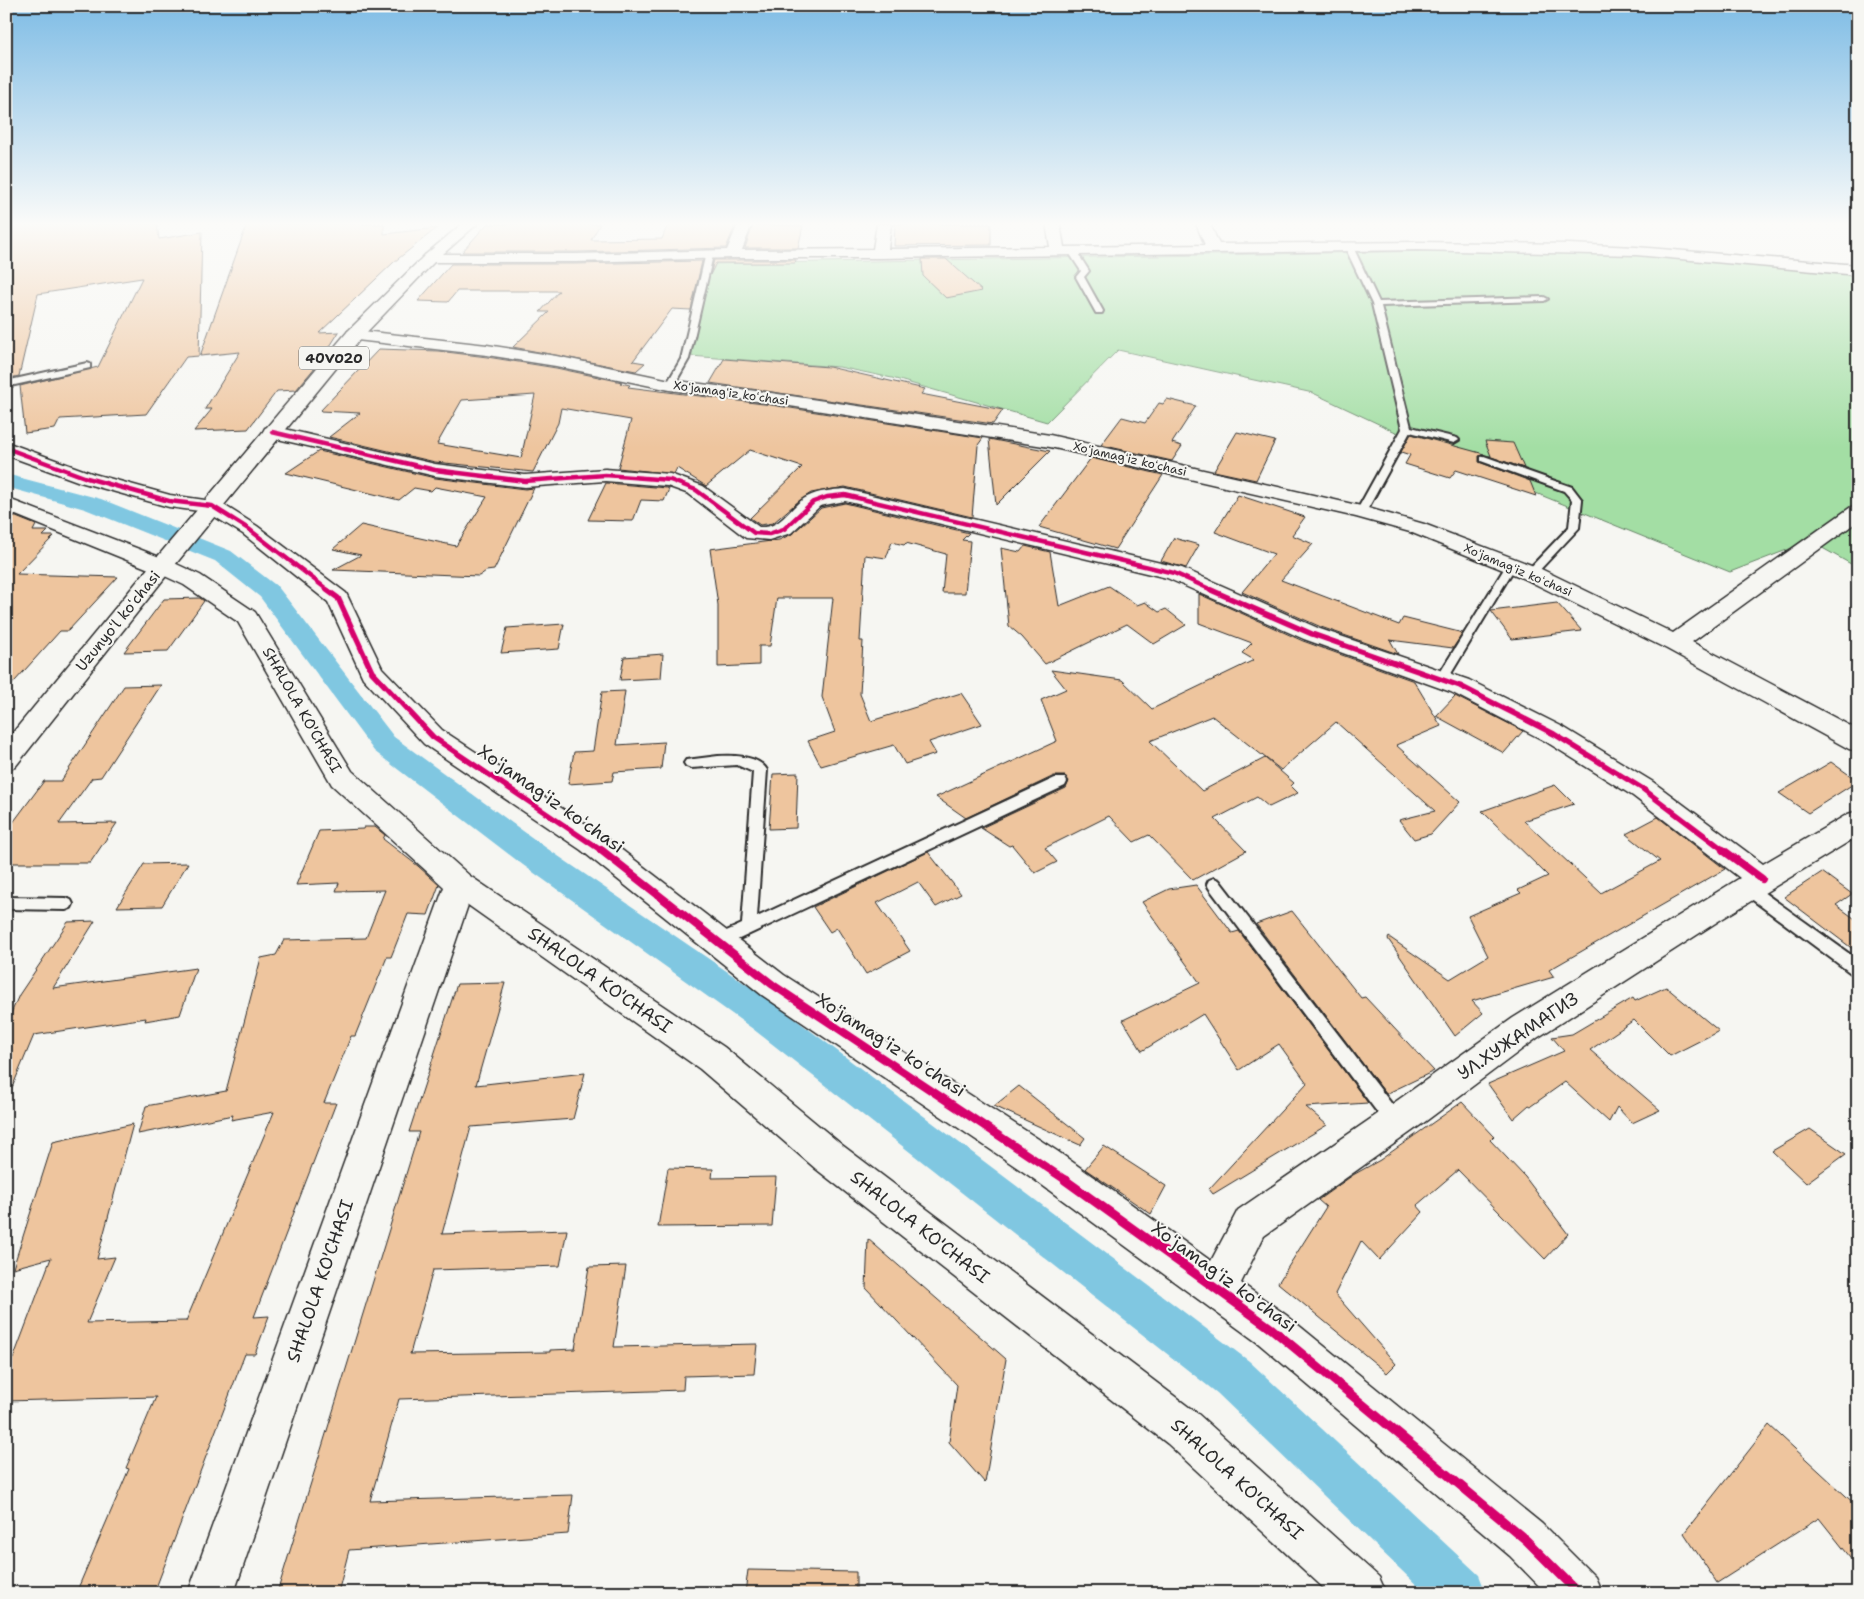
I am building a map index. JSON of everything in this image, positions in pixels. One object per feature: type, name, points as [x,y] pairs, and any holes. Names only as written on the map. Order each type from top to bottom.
[{"type":"street","name":"40V020","points":[[162,566],[354,334],[389,299]]},
{"type":"street","name":"Xoʻjamagʻiz koʻchasi","points":[[354,334],[487,350],[556,361],[670,385],[771,398],[1050,441],[1361,512],[1417,528],[1512,564],[1675,643],[1858,742]]},
{"type":"street","points":[[272,432],[435,470],[526,481],[605,474],[670,480],[696,490],[754,533],[769,534],[784,529],[813,502],[845,494],[1174,573],[1312,634],[1460,686],[1554,734],[1643,789],[1755,884]]},
{"type":"street","points":[[6,448],[105,483],[169,501],[212,506]]},
{"type":"street","name":"Uzunyoʻl koʻchasi","points":[[6,504],[162,566],[6,760]]},
{"type":"street","name":"Xoʻjamagʻiz koʻchasi","points":[[212,506],[250,530],[338,598],[372,672],[434,737],[591,842],[773,985],[1044,1164],[1272,1329],[1519,1534],[1579,1593]]},
{"type":"street","points":[[1675,643],[1858,511]]},
{"type":"street","name":"SHALOLA KO'CHASI","points":[[162,566],[192,580],[247,617],[342,778],[460,884],[712,1058],[829,1157],[1183,1429],[1363,1593]]},
{"type":"street","name":"УЛ.ХУЖАМАГИЗ","points":[[1217,1290],[1251,1223],[1525,1028],[1858,822]]},
{"type":"street","name":"SHALOLA KO'CHASI","points":[[211,1593],[460,884]]},
{"type":"lane","points":[[670,385],[685,359],[699,299]]},
{"type":"lane","points":[[1092,299],[1099,311]]},
{"type":"lane","points":[[1361,512],[1407,429],[1373,299]]},
{"type":"lane","points":[[1376,304],[1544,299]]},
{"type":"lane","points":[[6,384],[87,366]]},
{"type":"lane","points":[[1407,429],[1454,440]]},
{"type":"lane","points":[[1484,459],[1568,489],[1577,500],[1574,528],[1531,573]]},
{"type":"lane","points":[[1442,679],[1512,564]]},
{"type":"lane","points":[[691,763],[744,761],[754,764],[760,770],[749,928]]},
{"type":"lane","points":[[718,942],[1060,782]]},
{"type":"lane","points":[[1214,884],[1395,1122]]},
{"type":"lane","points":[[1755,884],[1858,969]]},
{"type":"lane","points":[[6,903],[66,904]]},
{"type":"green space","points":[[700,299],[1858,299],[1858,568],[1810,541],[1730,572],[1457,461],[1313,393],[1118,350],[1047,422],[892,378],[839,367],[690,356]]},
{"type":"building","points":[[6,299],[37,299],[19,376],[6,379]]},
{"type":"building","points":[[132,299],[200,299],[199,356],[186,357],[146,414],[60,419],[55,429],[25,433],[20,386],[98,367]]},
{"type":"building","points":[[220,299],[355,299],[319,333],[339,332],[322,359],[296,390],[277,391],[248,429],[194,431],[212,409],[205,409],[240,352],[200,356]]},
{"type":"building","points":[[420,299],[451,299],[448,302],[418,301]]},
{"type":"building","points":[[552,299],[694,299],[691,310],[672,309],[633,361],[645,363],[636,371],[513,347],[549,312],[540,312]]},
{"type":"building","points":[[379,349],[438,351],[556,368],[622,382],[620,383],[630,385],[628,387],[771,405],[983,438],[978,445],[972,517],[845,487],[811,493],[773,523],[760,525],[750,518],[802,467],[750,450],[706,486],[677,468],[674,474],[618,468],[631,420],[561,408],[558,423],[533,472],[435,462],[329,437],[360,413],[320,411]],"holes":[[[535,395],[521,458],[437,444],[462,400]]]},
{"type":"building","points":[[724,359],[829,367],[925,389],[921,394],[1003,410],[993,424],[710,383]]},
{"type":"building","points":[[1167,399],[1196,406],[1172,443],[1182,446],[1172,461],[1101,445],[1122,417],[1145,423],[1159,403],[1163,404]]},
{"type":"building","points":[[1237,432],[1275,441],[1256,480],[1214,471]]},
{"type":"building","points":[[1411,434],[1484,454],[1479,456],[1479,462],[1530,481],[1536,496],[1456,470],[1450,478],[1405,464],[1410,455],[1401,452]]},
{"type":"building","points":[[989,439],[1050,451],[996,505]]},
{"type":"building","points":[[1485,441],[1513,443],[1524,468],[1488,456],[1491,456]]},
{"type":"building","points":[[319,451],[435,478],[525,489],[534,488],[494,570],[486,571],[479,576],[333,570],[361,555],[333,549],[361,525],[456,546],[487,497],[435,487],[431,491],[414,488],[399,500],[286,473]]},
{"type":"building","points":[[1091,458],[1163,475],[1115,549],[1039,527]]},
{"type":"building","points":[[606,483],[669,489],[664,501],[641,500],[633,521],[588,520]]},
{"type":"building","points":[[1238,495],[1305,517],[1292,535],[1313,544],[1281,580],[1399,625],[1403,618],[1463,633],[1453,648],[1390,640],[1398,654],[1321,627],[1242,592],[1274,554],[1215,532]]},
{"type":"building","points":[[845,503],[969,533],[962,540],[970,541],[965,593],[942,593],[946,554],[906,543],[904,545],[892,542],[886,558],[865,555],[860,641],[863,641],[860,694],[871,721],[961,693],[982,724],[929,742],[936,754],[905,764],[894,745],[821,766],[808,741],[835,732],[822,697],[833,598],[777,598],[770,646],[759,646],[759,665],[718,667],[718,605],[710,549],[779,540],[792,534],[821,508]]},
{"type":"building","points":[[6,513],[36,525],[33,531],[48,531],[43,536],[54,536],[17,574],[118,577],[68,631],[60,631],[6,691]]},
{"type":"building","points":[[1174,538],[1199,545],[1186,568],[1161,561]]},
{"type":"building","points":[[1025,546],[1050,552],[1059,606],[1109,586],[1137,605],[1145,602],[1159,612],[1166,609],[1186,625],[1154,644],[1127,624],[1045,664],[1022,637],[1009,626],[1001,548],[1020,552]]},
{"type":"building","points":[[1199,594],[1303,641],[1414,681],[1441,726],[1396,745],[1460,802],[1431,834],[1414,839],[1399,820],[1435,811],[1336,722],[1281,770],[1212,716],[1150,741],[1202,791],[1265,758],[1294,783],[1291,786],[1298,793],[1269,807],[1257,797],[1215,819],[1246,851],[1193,880],[1149,835],[1134,842],[1109,816],[1045,848],[1057,862],[1035,873],[1012,845],[1009,846],[981,828],[1066,788],[1069,781],[1065,776],[1054,776],[966,818],[936,797],[1057,741],[1041,700],[1066,689],[1051,670],[1122,680],[1152,709],[1254,660],[1242,653],[1252,643],[1199,623]]},
{"type":"building","points":[[200,598],[204,601],[168,651],[124,652],[164,599]]},
{"type":"building","points":[[1557,603],[1582,631],[1512,639],[1491,611]]},
{"type":"building","points":[[564,624],[559,649],[501,653],[507,628]]},
{"type":"building","points":[[663,654],[661,678],[620,680],[624,657]]},
{"type":"building","points":[[161,685],[101,777],[92,778],[59,824],[117,823],[90,863],[6,863],[6,832],[44,781],[61,781],[124,686]]},
{"type":"building","points":[[625,691],[617,745],[664,742],[661,769],[614,772],[612,781],[568,784],[574,752],[593,751],[602,692]]},
{"type":"building","points":[[1455,696],[1523,731],[1504,753],[1436,716]]},
{"type":"building","points":[[1831,762],[1858,781],[1808,813],[1779,793]]},
{"type":"building","points":[[798,773],[796,828],[769,829],[773,774]]},
{"type":"building","points":[[1555,785],[1574,804],[1524,821],[1601,893],[1660,861],[1626,834],[1658,817],[1725,869],[1549,970],[1554,977],[1472,1001],[1483,1013],[1455,1036],[1388,939],[1389,937],[1450,979],[1488,956],[1468,916],[1521,893],[1518,890],[1548,876],[1482,811]]},
{"type":"building","points":[[364,827],[375,827],[385,835],[383,839],[439,885],[428,915],[408,914],[391,957],[387,957],[355,1036],[351,1036],[324,1103],[336,1103],[254,1317],[269,1316],[255,1354],[245,1354],[154,1593],[76,1593],[129,1469],[126,1468],[156,1397],[6,1401],[6,1359],[13,1359],[51,1258],[13,1268],[53,1142],[133,1124],[97,1259],[115,1257],[87,1323],[186,1321],[274,1112],[231,1120],[233,1115],[138,1134],[146,1106],[226,1091],[261,958],[276,955],[284,940],[366,938],[385,890],[336,891],[339,883],[296,885],[319,831],[363,829]]},
{"type":"building","points":[[928,852],[961,894],[936,907],[918,882],[877,903],[910,951],[866,974],[837,928],[830,932],[813,907]]},
{"type":"building","points":[[188,863],[162,906],[117,907],[144,864]]},
{"type":"building","points":[[1822,872],[1852,894],[1836,905],[1858,921],[1858,953],[1784,897]]},
{"type":"building","points":[[1196,885],[1232,933],[1239,931],[1368,1103],[1306,1107],[1327,1125],[1213,1194],[1209,1189],[1307,1083],[1279,1044],[1239,1070],[1203,1014],[1142,1051],[1123,1020],[1200,983],[1142,902],[1169,889]]},
{"type":"building","points":[[1292,911],[1361,998],[1365,997],[1434,1071],[1386,1094],[1256,924]]},
{"type":"building","points":[[95,921],[53,988],[196,968],[180,1015],[145,1021],[146,1018],[34,1035],[6,1102],[6,1025],[19,995],[68,922]]},
{"type":"building","points":[[505,983],[476,1085],[585,1073],[573,1119],[471,1127],[442,1234],[567,1230],[560,1266],[433,1270],[410,1354],[550,1352],[550,1350],[575,1349],[589,1267],[626,1266],[614,1347],[757,1344],[754,1374],[684,1376],[683,1390],[399,1399],[370,1501],[573,1495],[568,1534],[349,1550],[338,1593],[277,1593],[419,1132],[409,1132],[457,984]]},
{"type":"building","points":[[1666,987],[1719,1031],[1670,1056],[1634,1020],[1590,1050],[1660,1110],[1632,1123],[1617,1107],[1609,1122],[1565,1082],[1531,1106],[1529,1105],[1513,1119],[1488,1084],[1564,1051],[1552,1037],[1572,1034],[1633,998],[1635,1001]]},
{"type":"building","points":[[1019,1086],[1085,1138],[1080,1145],[994,1106]]},
{"type":"building","points":[[1462,1102],[1494,1136],[1490,1140],[1525,1177],[1568,1234],[1545,1259],[1458,1170],[1417,1205],[1423,1212],[1379,1260],[1361,1241],[1335,1294],[1396,1364],[1387,1373],[1278,1283],[1326,1207],[1318,1200],[1353,1175],[1380,1160]]},
{"type":"building","points":[[1810,1129],[1846,1154],[1806,1183],[1772,1151]]},
{"type":"building","points":[[1104,1146],[1166,1186],[1151,1214],[1085,1169]]},
{"type":"building","points":[[668,1168],[713,1169],[712,1178],[776,1177],[772,1226],[658,1227]]},
{"type":"building","points":[[868,1239],[1006,1359],[985,1483],[949,1442],[957,1385],[866,1288]]},
{"type":"building","points":[[1769,1425],[1858,1507],[1858,1567],[1819,1518],[1717,1583],[1684,1533]]},
{"type":"building","points":[[748,1570],[856,1572],[856,1593],[745,1593]]},
{"type":"waterway","points":[[6,480],[93,504],[223,556],[269,592],[384,744],[534,856],[766,1018],[1233,1377],[1461,1593]]},
{"type":"cycle path","points":[[272,432],[435,470],[525,481],[605,475],[670,480],[696,490],[754,533],[769,534],[784,529],[813,502],[827,497],[845,495],[1174,573],[1312,634],[1460,686],[1554,734],[1643,789],[1762,879]]},
{"type":"cycle path","points":[[6,448],[87,478],[169,501],[212,506],[250,530],[338,598],[372,672],[433,737],[591,842],[773,985],[1044,1164],[1272,1329],[1526,1540],[1579,1593]]}]
